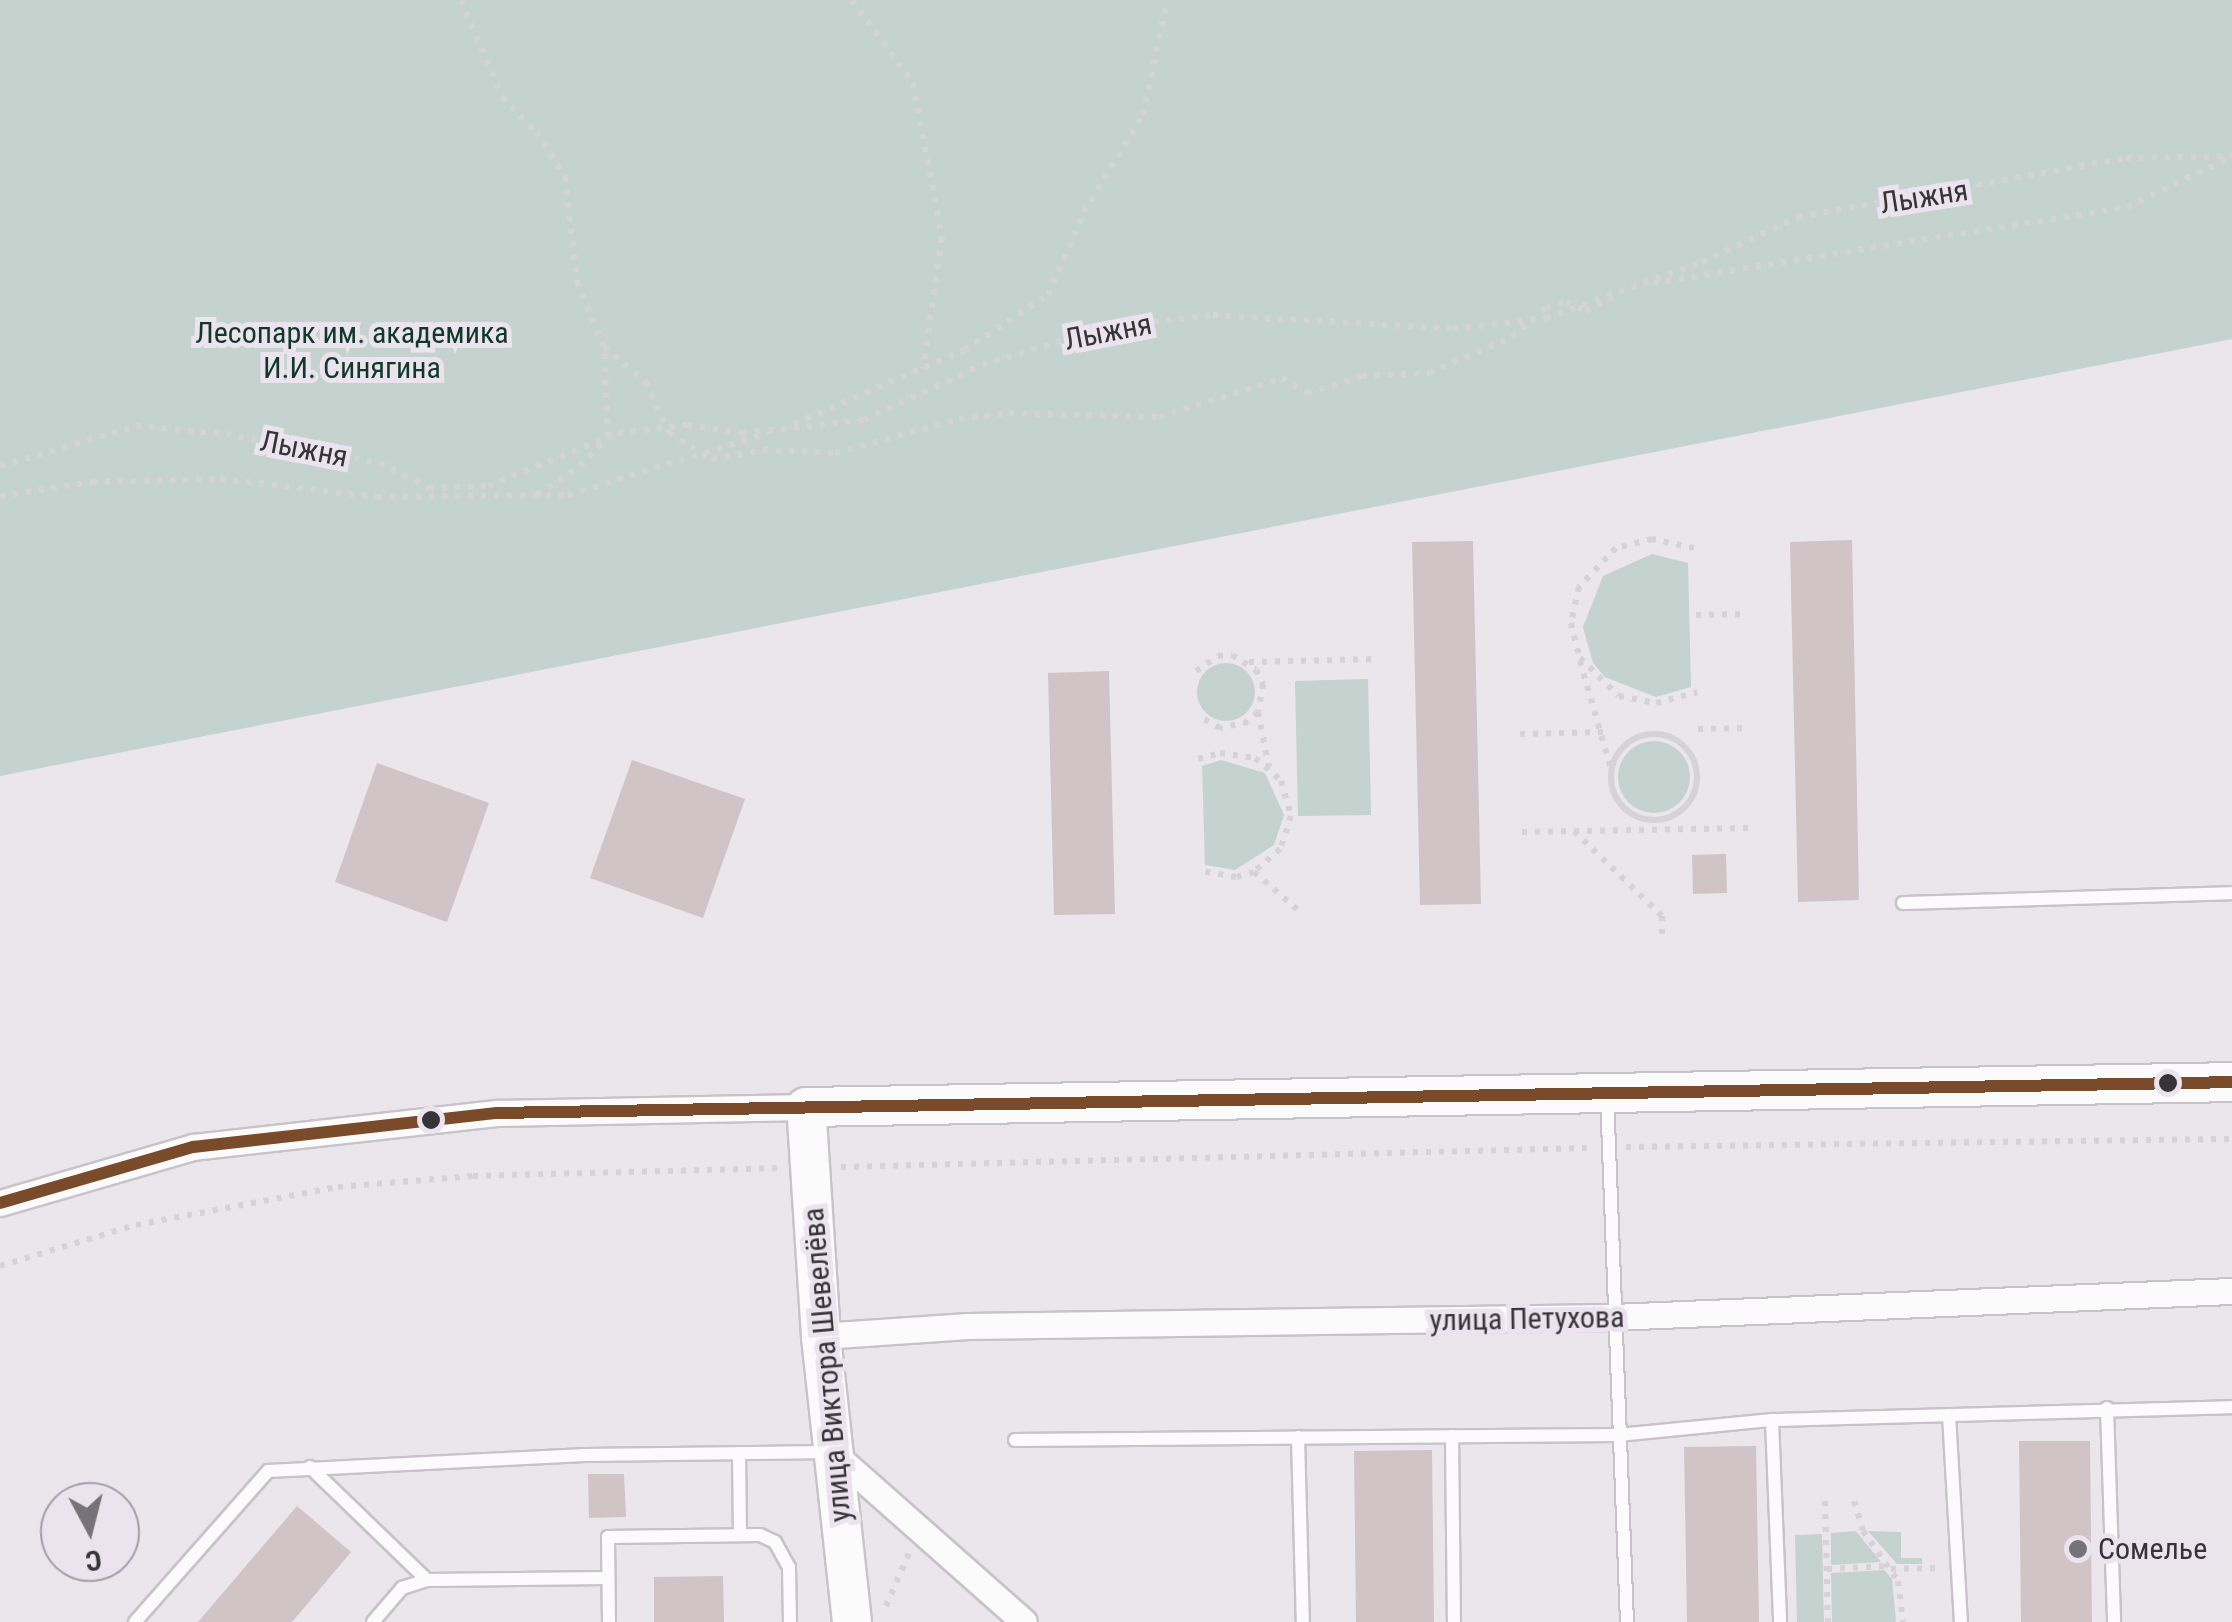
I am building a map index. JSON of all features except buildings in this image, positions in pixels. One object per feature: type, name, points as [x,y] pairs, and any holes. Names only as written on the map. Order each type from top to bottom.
[{"type":"street","points":[[0,1203],[193,1147],[497,1114],[2232,1082]]},
{"type":"street","name":"улица Виктора Шевелёва","points":[[806,1106],[821,1336],[852,1622]]},
{"type":"street","name":"улица Петухова","points":[[821,1336],[968,1326],[1613,1318],[2232,1291]]},
{"type":"street","points":[[832,1452],[1024,1622]]},
{"type":"lane","points":[[1903,903],[2232,893]]},
{"type":"lane","points":[[1606,1094],[1612,1148],[1613,1318],[1627,1622]]},
{"type":"lane","points":[[1015,1440],[1618,1435],[1772,1420],[2232,1407]]},
{"type":"lane","points":[[2106,1408],[2114,1622]]},
{"type":"lane","points":[[1949,1415],[1961,1622]]},
{"type":"lane","points":[[1772,1420],[1780,1622]]},
{"type":"lane","points":[[1452,1436],[1454,1622]]},
{"type":"lane","points":[[1298,1437],[1303,1622]]},
{"type":"lane","points":[[135,1622],[260,1476],[310,1468],[832,1452]]},
{"type":"lane","points":[[739,1453],[740,1535]]},
{"type":"lane","points":[[310,1468],[427,1580]]},
{"type":"lane","points":[[609,1622],[608,1537],[740,1535],[775,1542],[789,1567],[790,1622]]},
{"type":"lane","points":[[372,1622],[402,1588],[427,1580],[608,1578]]},
{"type":"path","points":[[461,0],[502,97],[536,132],[565,177],[576,282],[604,347],[608,437],[580,466],[536,495]]},
{"type":"path","points":[[852,0],[913,83],[917,102],[942,238],[924,370]]},
{"type":"path","points":[[0,496],[92,482],[220,478],[377,497],[568,495],[782,428],[924,370],[1048,295],[1084,212],[1143,115],[1167,0]]},
{"type":"path","points":[[1627,289],[1969,228],[2127,207],[2232,156]]},
{"type":"path","name":"Лыжня","points":[[0,466],[136,426],[226,434],[380,463],[429,488],[488,486],[608,437],[666,428],[742,434],[864,420],[982,364],[1102,328],[1213,314],[1453,329],[1534,320],[1627,289],[1798,218],[2126,158],[2232,156]]},
{"type":"path","points":[[604,347],[646,382],[666,428],[704,455],[835,452],[960,419],[1009,413],[1159,418],[1282,378],[1307,393],[1362,376],[1429,373],[1512,337],[1534,320]]},
{"type":"path","points":[[1612,770],[1626,744],[1654,734],[1682,744],[1697,770],[1697,784],[1682,810],[1669,818],[1639,818],[1616,799],[1603,732],[1580,658],[1573,604],[1601,558],[1652,538],[1694,548]]},
{"type":"path","points":[[1696,615],[1745,614]]},
{"type":"path","points":[[1196,671],[1218,656],[1248,662],[1379,660]]},
{"type":"path","points":[[1580,658],[1604,686],[1637,702],[1698,692]]},
{"type":"path","points":[[1201,871],[1236,877],[1254,872],[1280,850],[1290,816],[1281,782],[1270,768],[1258,712],[1262,684],[1248,662]]},
{"type":"path","points":[[1197,715],[1206,724],[1235,728],[1258,712]]},
{"type":"path","points":[[1698,729],[1748,728]]},
{"type":"path","points":[[1520,734],[1603,732]]},
{"type":"path","points":[[1198,759],[1238,753],[1270,768]]},
{"type":"path","points":[[1522,832],[1750,828]]},
{"type":"path","points":[[1574,831],[1662,916],[1662,941]]},
{"type":"path","points":[[1254,872],[1298,910]]},
{"type":"path","points":[[0,1266],[136,1225],[338,1187],[473,1176],[1612,1148],[2232,1139]]},
{"type":"path","points":[[1854,1501],[1864,1531],[1890,1567],[1904,1622]]},
{"type":"path","points":[[1825,1502],[1828,1622]]},
{"type":"path","points":[[880,1622],[919,1529]]},
{"type":"path","points":[[1827,1569],[1958,1568]]},
{"type":"green space","name":"Лесопарк им. академика И.И. Синягина","points":[[0,0],[2232,0],[2232,339],[0,776]]},
{"type":"green space","points":[[1652,554],[1688,563],[1691,687],[1656,697],[1605,677],[1593,663],[1583,627],[1603,576]]},
{"type":"green space","points":[[1226,663],[1247,671],[1255,692],[1247,713],[1226,721],[1205,713],[1197,692],[1205,671]]},
{"type":"green space","points":[[1368,679],[1371,815],[1298,816],[1295,681]]},
{"type":"green space","points":[[1654,741],[1679,752],[1690,777],[1679,802],[1654,813],[1629,802],[1618,777],[1629,752]]},
{"type":"green space","points":[[1221,760],[1265,773],[1284,815],[1274,845],[1235,870],[1205,865],[1202,766]]},
{"type":"green space","points":[[1856,1531],[1881,1562],[1831,1565],[1831,1533]]},
{"type":"green space","points":[[1868,1531],[1901,1532],[1901,1558],[1922,1558],[1922,1564],[1897,1564]]},
{"type":"green space","points":[[1822,1534],[1824,1622],[1797,1622],[1795,1535]]},
{"type":"green space","points":[[1884,1570],[1892,1579],[1896,1622],[1832,1622],[1831,1573]]},
{"type":"transit line","points":[[0,1203],[193,1147],[497,1113],[2232,1082]]},
{"type":"place","name":"Сомелье","points":[[2078,1549]]}]
